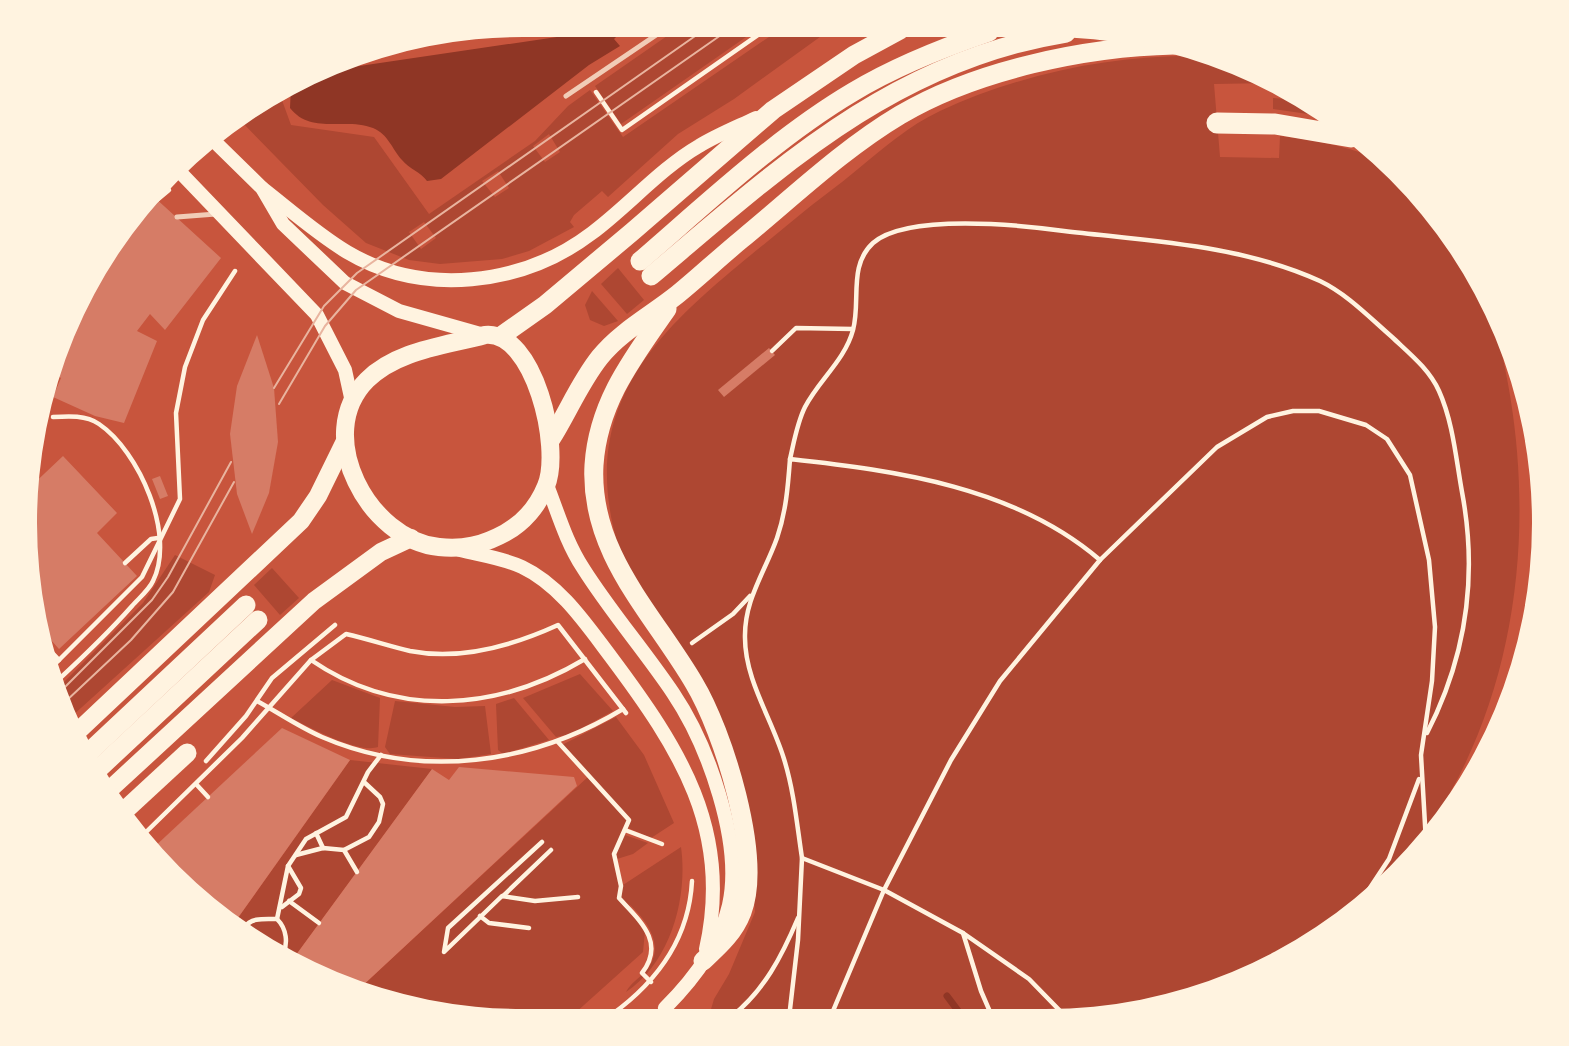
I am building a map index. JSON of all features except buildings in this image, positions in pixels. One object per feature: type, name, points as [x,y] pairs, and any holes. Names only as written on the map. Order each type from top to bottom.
[{"type":"highway","points":[[493,335],[545,304],[773,110],[854,54],[887,37]]},
{"type":"highway","points":[[975,37],[944,48],[851,93],[740,175],[645,269],[809,145],[860,110],[951,66],[1000,49],[1049,37]]},
{"type":"highway","points":[[551,439],[584,379],[602,355],[626,332],[677,294],[846,154],[900,115],[944,94],[992,76],[1080,54],[1148,48]]},
{"type":"highway","points":[[1217,123],[1275,124],[1337,134]]},
{"type":"highway","points":[[677,294],[625,369],[605,405],[594,466],[595,496],[602,528],[617,566],[642,608],[676,653],[713,719],[729,760],[745,843],[743,910],[728,938],[703,961]]},
{"type":"highway","points":[[93,749],[252,612],[102,765]]},
{"type":"highway","points":[[129,808],[193,760]]},
{"type":"main road","points":[[218,144],[262,188],[346,251],[384,270],[438,281],[496,277],[551,258],[590,235],[697,147],[773,110]]},
{"type":"main road","points":[[184,175],[325,326],[345,370],[352,402]]},
{"type":"main road","points":[[262,188],[283,224],[345,284],[399,311],[493,335],[530,371],[540,392],[551,439],[547,485],[567,539],[583,568],[675,695],[709,764],[723,815],[731,872],[729,904],[723,924],[703,961],[666,1009]]},
{"type":"main road","points":[[82,727],[301,521],[318,496],[345,440],[352,402],[364,383],[394,360],[493,335]]},
{"type":"main road","points":[[345,440],[360,490],[388,525],[433,547],[459,550],[521,566],[546,583],[587,626],[670,740],[689,777],[705,821],[711,856],[711,927],[703,961]]},
{"type":"main road","points":[[459,550],[490,541],[515,527],[534,507],[547,485]]},
{"type":"main road","points":[[114,785],[314,601],[381,552],[411,538]]},
{"type":"lane","points":[[566,96],[653,37]]},
{"type":"lane","points":[[177,217],[221,214]]},
{"type":"path","points":[[588,81],[622,130],[755,37]]},
{"type":"path","points":[[690,645],[733,614],[751,594],[766,567],[787,499],[790,459],[806,406],[841,355],[853,329],[860,262],[873,243],[890,233],[963,224],[1016,225],[1184,245],[1276,265],[1321,282],[1351,300],[1429,373],[1439,392],[1447,412],[1465,511],[1469,597],[1464,630],[1445,699],[1424,738]]},
{"type":"path","points":[[55,656],[59,660],[142,577],[180,499],[176,413],[184,367],[203,320],[235,271]]},
{"type":"path","points":[[772,351],[796,328],[853,329]]},
{"type":"path","points":[[834,1009],[884,890],[951,760],[1000,681],[1100,560],[1217,447],[1241,430],[1267,417],[1293,411],[1319,411],[1366,425],[1387,439],[1410,475],[1429,560],[1435,627],[1421,775],[1425,828]]},
{"type":"path","points":[[53,417],[74,415],[98,422],[117,440],[142,477],[156,517],[159,538],[159,560],[153,582],[107,634],[62,676]]},
{"type":"path","points":[[790,459],[894,473],[972,492],[1015,507],[1052,525],[1100,560]]},
{"type":"path","points":[[125,563],[151,539],[159,538]]},
{"type":"path","points":[[751,594],[745,636],[746,657],[784,760],[802,858],[790,1009]]},
{"type":"path","points":[[193,760],[217,751],[272,678],[335,625]]},
{"type":"path","points":[[146,831],[270,708],[311,660],[346,634],[410,651],[463,653],[516,643],[558,625],[631,719]]},
{"type":"path","points":[[311,660],[334,676],[362,688],[424,701],[457,702],[513,693],[552,679],[585,659]]},
{"type":"path","points":[[257,701],[322,737],[381,755],[417,761],[458,762],[495,759],[558,742],[588,730],[623,709]]},
{"type":"path","points":[[558,742],[629,820],[614,854],[621,886],[619,898],[649,929],[652,951],[642,972],[651,982]]},
{"type":"path","points":[[277,919],[288,866],[306,839],[346,817],[381,755]]},
{"type":"path","points":[[1373,883],[1389,859],[1421,775]]},
{"type":"path","points":[[296,855],[323,848],[344,850],[369,837],[379,822],[383,804],[380,797],[365,783]]},
{"type":"path","points":[[196,784],[208,797]]},
{"type":"path","points":[[625,830],[662,844]]},
{"type":"path","points":[[316,833],[323,848]]},
{"type":"path","points":[[542,842],[448,928],[444,952],[551,850]]},
{"type":"path","points":[[344,850],[349,863],[357,872]]},
{"type":"path","points":[[802,858],[884,890],[963,933],[1029,979],[1058,1009]]},
{"type":"path","points":[[281,908],[299,894],[302,888],[288,866]]},
{"type":"path","points":[[618,1009],[651,982],[679,939],[688,914],[692,873]]},
{"type":"path","points":[[502,897],[535,901],[578,897]]},
{"type":"path","points":[[289,901],[319,923]]},
{"type":"path","points":[[740,1009],[772,971],[799,915]]},
{"type":"path","points":[[480,916],[489,923],[529,928]]},
{"type":"path","points":[[247,923],[262,918],[277,919],[286,936],[284,946]]},
{"type":"path","points":[[963,933],[989,1009]]},
{"type":"shaded area","points":[[556,37],[616,37],[614,39],[620,46],[589,65],[441,179],[427,181],[405,163],[386,138],[373,128],[308,121],[290,108],[291,96],[358,66]]},
{"type":"shaded area","points":[[666,37],[746,37],[621,124],[595,86]]},
{"type":"shaded area","points":[[769,37],[820,37],[734,99],[678,134],[608,197],[602,191],[574,215],[570,222],[574,227],[529,251],[502,259],[440,264],[409,260],[366,243],[323,205],[245,125],[282,101],[291,125],[374,137],[429,214],[535,141],[568,106],[590,90],[623,137]],"holes":[[[549,134],[560,152],[545,162],[533,146]],[[498,171],[509,188],[495,197],[482,181]],[[424,222],[436,238],[421,249],[409,232]]]},
{"type":"shaded area","points":[[1173,56],[1202,63],[1253,83],[1214,84],[1220,157],[1279,158],[1280,136],[1337,146],[1367,157],[1412,202],[1432,227],[1467,280],[1495,337],[1509,388],[1519,490],[1514,592],[1494,690],[1456,781],[1412,844],[1367,889],[1342,909],[1261,959],[1172,993],[1078,1008],[711,1009],[755,912],[748,808],[618,545],[607,488],[610,438],[624,394],[648,355],[679,319],[715,285],[887,145],[928,117],[971,98],[1037,76],[1138,58]]},
{"type":"shaded area","points":[[1273,98],[1283,99],[1308,114],[1273,109]]},
{"type":"shaded area","points":[[618,268],[644,300],[627,314],[601,284]]},
{"type":"shaded area","points":[[592,291],[618,321],[604,326],[590,320],[585,305]]},
{"type":"shaded area","points":[[175,555],[215,575],[209,592],[76,713],[64,682],[143,603]]},
{"type":"shaded area","points":[[272,568],[299,598],[280,615],[254,585]]},
{"type":"shaded area","points":[[580,674],[613,711],[571,734],[556,737],[523,698]]},
{"type":"shaded area","points":[[332,680],[380,698],[378,747],[358,747],[346,743],[291,718]]},
{"type":"shaded area","points":[[514,698],[549,740],[503,754],[498,750],[496,704]]},
{"type":"shaded area","points":[[395,701],[455,707],[485,706],[491,754],[458,759],[390,754],[385,747]]},
{"type":"shaded area","points":[[616,717],[644,755],[674,823],[651,838],[628,828],[625,835],[648,843],[633,854],[617,859],[623,885],[681,847],[682,887],[679,907],[665,946],[655,964],[626,992],[651,963],[655,944],[643,919],[629,904],[645,931],[643,952],[580,1009],[460,1005],[397,993],[366,983],[590,775],[562,745]]},
{"type":"shaded area","points":[[350,760],[432,769],[297,953],[239,917]]},
{"type":"waterway","points":[[947,996],[957,1009]]},
{"type":"tram line","points":[[274,388],[324,306],[357,273],[694,37]]},
{"type":"tram line","points":[[279,404],[325,326],[356,290],[718,37]]},
{"type":"tram line","points":[[66,686],[152,600],[168,577],[231,462]]},
{"type":"tram line","points":[[70,698],[131,640],[173,592],[234,482]]}]
